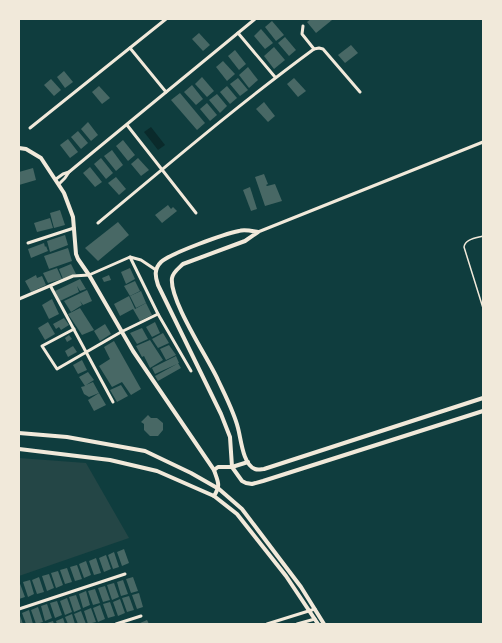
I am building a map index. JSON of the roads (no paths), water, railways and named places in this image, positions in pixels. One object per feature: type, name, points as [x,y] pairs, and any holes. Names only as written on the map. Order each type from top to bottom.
[{"type":"street","points":[[30,128],[166,19]]},
{"type":"street","points":[[59,184],[69,172],[255,19]]},
{"type":"street","points":[[303,26],[302,34],[314,49]]},
{"type":"street","points":[[238,33],[275,77]]},
{"type":"street","points":[[130,48],[166,92]]},
{"type":"street","points":[[98,223],[163,170],[203,134],[275,77],[314,49],[319,48],[324,50],[360,92]]},
{"type":"street","points":[[127,125],[196,213]]},
{"type":"street","points":[[483,142],[258,232],[244,242],[183,264],[175,271],[172,277],[172,286],[176,299],[218,380],[238,427],[243,450],[248,462],[256,469],[264,469],[483,398]]},
{"type":"street","points":[[19,148],[26,149],[41,158],[59,184],[73,218],[76,254],[78,259],[89,275],[133,351],[214,470],[219,489]]},
{"type":"street","points":[[56,179],[69,172]]},
{"type":"street","points":[[28,243],[74,228]]},
{"type":"street","points":[[258,232],[240,230],[170,256],[160,263],[154,275],[221,414],[230,437],[232,467],[242,481],[252,484],[483,411]]},
{"type":"street","points":[[19,299],[51,287],[73,276],[89,275],[130,257],[141,260],[156,270]]},
{"type":"street","points":[[130,257],[158,314],[191,371]]},
{"type":"street","points":[[51,287],[113,402]]},
{"type":"street","points":[[74,329],[42,346],[57,369],[121,332],[158,314]]},
{"type":"street","points":[[19,432],[67,436],[145,451],[191,473],[219,489],[242,509],[290,572],[324,624]]},
{"type":"street","points":[[19,449],[117,461],[157,471],[214,496],[237,514],[286,576],[318,624]]},
{"type":"street","points":[[214,470],[218,467],[232,467],[248,462]]},
{"type":"street","points":[[214,496],[219,489]]},
{"type":"street","points":[[19,609],[125,574]]},
{"type":"street","points":[[267,624],[315,609]]},
{"type":"street","points":[[116,624],[141,616]]},
{"type":"street","points":[[297,624],[320,618]]},
{"type":"lane","points":[[483,236],[467,241],[464,244],[483,308]]}]
